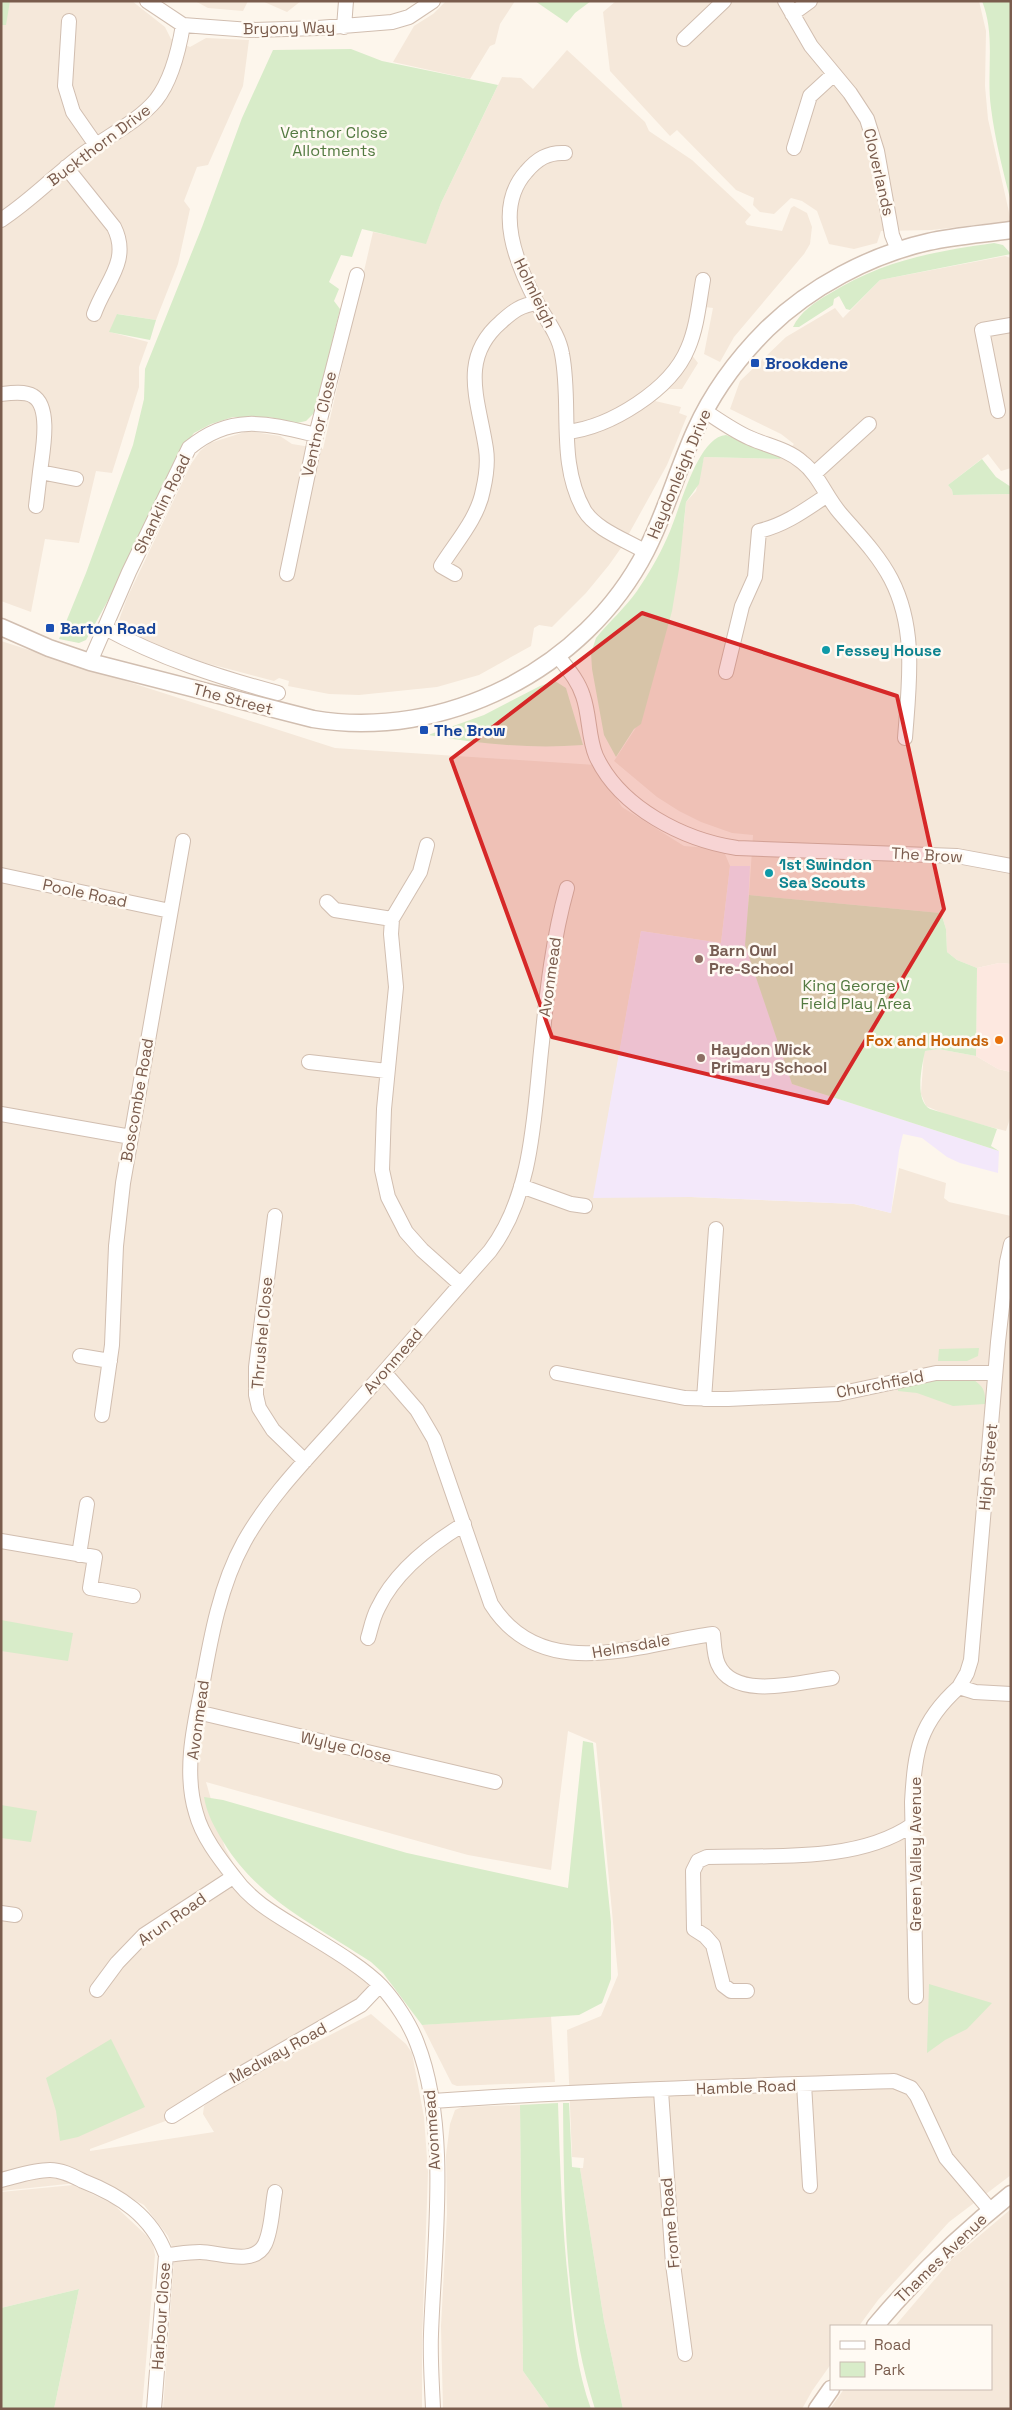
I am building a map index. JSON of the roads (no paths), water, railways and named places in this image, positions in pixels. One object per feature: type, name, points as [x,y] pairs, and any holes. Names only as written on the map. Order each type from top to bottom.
[{"type":"street","name":"Bryony Way","points":[[147,1],[183,25],[250,30],[392,22],[409,16],[433,1]]},
{"type":"street","points":[[344,26],[346,1]]},
{"type":"street","points":[[684,39],[724,1]]},
{"type":"street","name":"Cloverlands","points":[[810,1],[788,7],[811,46],[864,113],[871,128],[885,188],[892,235],[898,250]]},
{"type":"street","points":[[69,21],[65,86],[73,112],[96,145]]},
{"type":"street","name":"Buckthorn Drive","points":[[1,220],[66,167],[156,100],[162,92],[175,56],[183,25]]},
{"type":"street","points":[[794,148],[807,102],[814,92],[834,74]]},
{"type":"street","name":"Holmleigh","points":[[565,153],[546,155],[534,164],[517,184],[509,218],[514,250],[537,302],[562,351],[568,404],[566,432],[571,478],[586,513],[595,523],[646,552]]},
{"type":"street","points":[[66,167],[114,228],[119,239],[120,260],[100,296],[94,314]]},
{"type":"street","name":"Haydonleigh Drive","points":[[471,703],[510,686],[557,655],[598,619],[615,600],[646,552],[658,526],[688,446],[705,411],[734,367],[779,318],[833,280],[898,250],[950,238],[1011,230]]},
{"type":"street","name":"Ventnor Close","points":[[287,574],[316,435],[357,275]]},
{"type":"street","points":[[566,432],[582,430],[606,422],[668,380],[688,348],[696,320],[703,280]]},
{"type":"street","points":[[455,574],[441,566],[470,523],[483,492],[485,476],[486,451],[474,390],[477,357],[483,341],[493,328],[512,311],[521,306],[537,302]]},
{"type":"street","points":[[998,411],[982,330],[1011,325]]},
{"type":"street","points":[[1,394],[31,394],[40,404],[44,437],[36,506]]},
{"type":"street","points":[[705,411],[726,426],[791,454],[814,474],[826,496],[884,568],[900,597],[906,617],[910,644],[905,738]]},
{"type":"street","name":"Shanklin Road","points":[[90,662],[129,572],[189,448],[198,440],[218,430],[244,423],[260,423],[316,435]]},
{"type":"street","points":[[814,474],[869,424]]},
{"type":"street","points":[[40,472],[76,480]]},
{"type":"street","points":[[726,672],[742,606],[755,577],[759,531],[775,528],[789,521],[826,496]]},
{"type":"street","name":"The Street","points":[[1,628],[49,648],[90,662],[285,713],[340,724],[369,724],[418,718],[452,711],[471,703]]},
{"type":"street","points":[[105,628],[196,670],[278,693]]},
{"type":"street","name":"The Brow","points":[[557,655],[581,689],[593,746],[605,771],[640,806],[676,830],[711,843],[737,848],[957,856],[1011,866]]},
{"type":"street","name":"Boscombe Road","points":[[102,1415],[110,1361],[118,1226],[131,1137],[183,841]]},
{"type":"street","points":[[427,845],[420,872],[392,919],[391,934],[396,987],[387,1071],[382,1170],[388,1197],[406,1232],[422,1250],[459,1283]]},
{"type":"street","name":"Poole Road","points":[[1,875],[170,910]]},
{"type":"street","name":"Avonmead","points":[[433,2409],[430,2339],[437,2221],[433,2101],[416,2040],[402,2014],[380,1986],[347,1961],[277,1916],[244,1891],[207,1837],[195,1812],[191,1757],[197,1712],[217,1617],[235,1561],[245,1541],[264,1511],[305,1461],[501,1236],[521,1186],[534,1112],[552,959],[567,888]]},
{"type":"street","points":[[326,902],[335,910],[392,919]]},
{"type":"street","points":[[309,1062],[387,1071]]},
{"type":"street","points":[[1,1114],[131,1137]]},
{"type":"street","points":[[521,1186],[571,1204],[585,1206]]},
{"type":"street","name":"Thrushel Close","points":[[275,1216],[256,1367],[256,1395],[259,1408],[272,1430],[305,1461]]},
{"type":"street","points":[[704,1399],[716,1229]]},
{"type":"street","name":"High Street","points":[[959,1687],[968,1674],[971,1660],[995,1373],[1007,1262],[1011,1244]]},
{"type":"street","points":[[80,1356],[110,1361]]},
{"type":"street","name":"Helmsdale","points":[[384,1372],[417,1410],[434,1438],[491,1604],[508,1626],[534,1642],[563,1652],[597,1654],[713,1634],[718,1665],[724,1673],[740,1685],[781,1685],[832,1678]]},
{"type":"street","name":"Churchfield","points":[[556,1374],[685,1398],[704,1399],[838,1394],[872,1388],[920,1375],[995,1373]]},
{"type":"street","points":[[79,1555],[87,1504]]},
{"type":"street","points":[[368,1638],[377,1610],[396,1581],[426,1550],[464,1524]]},
{"type":"street","points":[[1,1542],[95,1557],[90,1588],[133,1596]]},
{"type":"street","points":[[959,1687],[975,1692],[1011,1694]]},
{"type":"street","name":"Green Valley Avenue","points":[[916,1997],[912,1825],[914,1774],[922,1735],[936,1710],[959,1687]]},
{"type":"street","name":"Wylye Close","points":[[197,1712],[495,1782]]},
{"type":"street","points":[[747,1991],[731,1991],[723,1985],[714,1945],[694,1929],[693,1871],[698,1861],[707,1858],[835,1853],[897,1834],[912,1825]]},
{"type":"street","name":"Arun Road","points":[[97,1990],[117,1963],[144,1935],[234,1877]]},
{"type":"street","name":"Medway Road","points":[[172,2116],[220,2086],[361,2005],[380,1986]]},
{"type":"street","name":"Hamble Road","points":[[433,2101],[561,2092],[661,2091],[739,2085],[894,2081],[910,2088],[924,2111],[946,2158],[991,2211]]},
{"type":"street","points":[[804,2084],[810,2186]]},
{"type":"street","name":"Frome Road","points":[[661,2091],[672,2255],[685,2354]]},
{"type":"street","name":"Harbour Close","points":[[1,2180],[49,2170],[70,2175],[120,2197],[139,2214],[158,2237],[166,2255],[154,2409]]},
{"type":"street","points":[[166,2255],[200,2252],[242,2257],[258,2252],[265,2245],[269,2233],[275,2192]]},
{"type":"street","name":"Thames Avenue","points":[[876,2325],[930,2264],[1011,2194]]},
{"type":"street","points":[[817,2409],[830,2390]]},
{"type":"place","name":"Brookdene","points":[[755,363]]},
{"type":"place","name":"Barton Road","points":[[50,628]]},
{"type":"place","name":"Fessey House","points":[[826,650]]},
{"type":"place","name":"The Brow","points":[[424,730]]},
{"type":"place","name":"1st Swindon Sea Scouts","points":[[769,873]]},
{"type":"place","name":"Barn Owl Pre-School","points":[[699,959]]},
{"type":"place","name":"Fox and Hounds","points":[[999,1040]]},
{"type":"place","name":"Haydon Wick Primary School","points":[[701,1058]]},
{"type":"park label","name":"Ventnor Close Allotments","points":[[334,141]]},
{"type":"park label","name":"King George V Field Play Area","points":[[856,994]]}]
